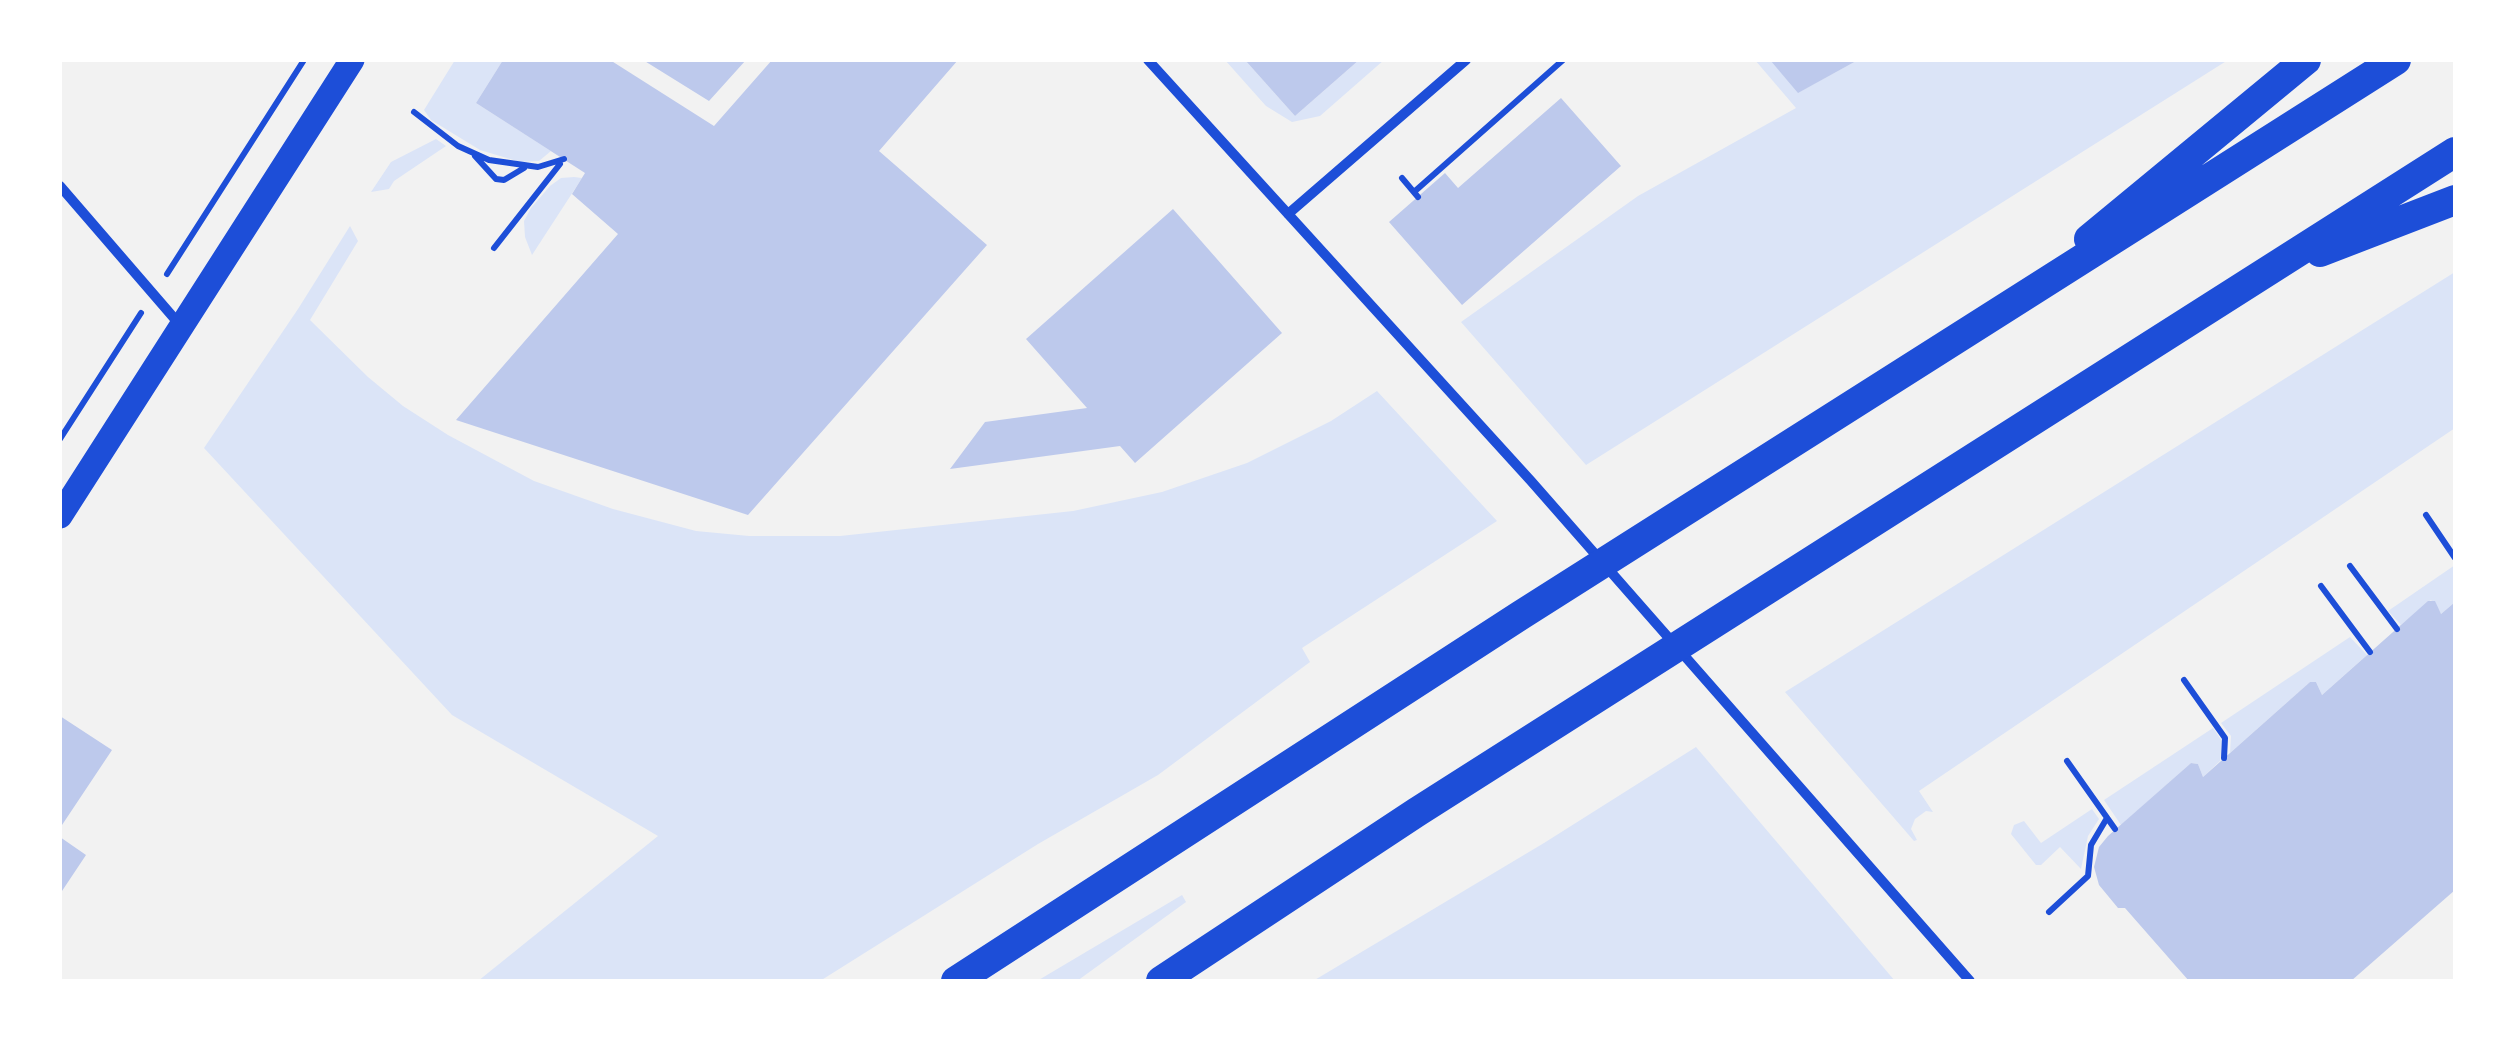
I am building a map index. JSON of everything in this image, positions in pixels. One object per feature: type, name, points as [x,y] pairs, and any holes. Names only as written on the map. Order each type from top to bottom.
[{"type":"highway","points":[[2028,295],[2123,208],[2306,60]]},
{"type":"highway","points":[[956,981],[1520,615],[2396,60]]},
{"type":"highway","points":[[1161,981],[1417,812],[2455,152]]},
{"type":"highway","points":[[2270,269],[2455,200]]},
{"type":"main road","points":[[60,516],[352,60]]},
{"type":"street","points":[[1148,60],[1531,482],[1970,981]]},
{"type":"street","points":[[1288,214],[1466,60]]},
{"type":"street","points":[[60,186],[183,328]]},
{"type":"path","points":[[60,439],[304,60]]},
{"type":"path","points":[[1402,178],[1416,194],[1563,60]]},
{"type":"path","points":[[414,112],[474,155],[496,178],[504,180],[524,167]]},
{"type":"path","points":[[474,155],[524,167],[553,165],[564,159],[494,248]]},
{"type":"path","points":[[2426,515],[2455,558]]},
{"type":"path","points":[[2350,566],[2397,629]]},
{"type":"path","points":[[2321,586],[2370,652]]},
{"type":"path","points":[[2184,680],[2226,738],[2224,758]]},
{"type":"path","points":[[2067,761],[2115,830]]},
{"type":"path","points":[[2049,912],[2088,876],[2091,844],[2107,818]]},
{"type":"shaded area","points":[[455,60],[503,60],[476,103],[551,151],[539,161],[520,162],[480,150],[431,120],[424,110]]},
{"type":"shaded area","points":[[1225,60],[1245,60],[1295,116],[1359,60],[1384,60],[1320,116],[1292,122],[1266,106]]},
{"type":"shaded area","points":[[1755,60],[1770,60],[1799,92],[1858,60],[2228,60],[1586,465],[1461,322],[1638,196],[1796,108]]},
{"type":"shaded area","points":[[436,139],[446,146],[394,181],[389,189],[371,192],[391,162]]},
{"type":"shaded area","points":[[561,178],[582,178],[532,255],[524,221],[531,208]]},
{"type":"shaded area","points":[[350,226],[358,241],[310,320],[368,377],[448,435],[534,481],[613,509],[696,531],[749,536],[840,536],[1073,511],[1162,492],[1247,463],[1331,421],[1377,391],[1497,521],[1302,648],[1310,662],[1158,775],[1038,844],[820,981],[478,981],[658,836],[452,715],[204,448]]},
{"type":"shaded area","points":[[2455,272],[2455,428],[1919,791],[1933,812],[1926,811],[1915,819],[1911,829],[1917,840],[1785,692]]},
{"type":"shaded area","points":[[2455,565],[2455,602],[2441,614],[2431,600],[2401,625],[2388,611]]},
{"type":"shaded area","points":[[2350,637],[2367,655],[2322,695],[2316,682],[2310,682],[2230,753],[2231,736],[2221,723]]},
{"type":"shaded area","points":[[2213,728],[2222,741],[2220,761],[2203,777],[2198,764],[2191,763],[2121,825],[2104,800]]},
{"type":"shaded area","points":[[1696,747],[1895,981],[1313,981],[1544,843]]},
{"type":"shaded area","points":[[2092,809],[2099,819],[2088,836],[2081,869],[2060,847],[2036,865],[2011,834],[2014,825],[2024,821],[2041,843]]},
{"type":"shaded area","points":[[1182,895],[1186,902],[1077,981],[1037,981]]},
{"type":"building","points":[[503,60],[610,60],[714,126],[772,60],[958,60],[879,151],[987,245],[748,515],[456,420],[618,234],[572,194],[585,173],[476,103]]},
{"type":"building","points":[[643,60],[746,60],[709,101]]},
{"type":"building","points":[[1245,60],[1359,60],[1295,116]]},
{"type":"building","points":[[1770,60],[1858,60],[1798,93]]},
{"type":"building","points":[[1561,98],[1621,166],[1462,305],[1389,222],[1445,173],[1458,188]]},
{"type":"building","points":[[1173,209],[1282,333],[1135,463],[1120,446],[950,469],[985,422],[1087,408],[1026,339]]},
{"type":"building","points":[[2428,601],[2435,601],[2441,614],[2455,602],[2455,890],[2351,981],[2189,981],[2125,908],[2118,908],[2099,885],[2094,867],[2099,847],[2191,763],[2198,764],[2203,777],[2310,682],[2316,682],[2322,695]]},
{"type":"building","points":[[60,716],[112,750],[60,828]]},
{"type":"building","points":[[60,837],[86,855],[60,894]]}]
